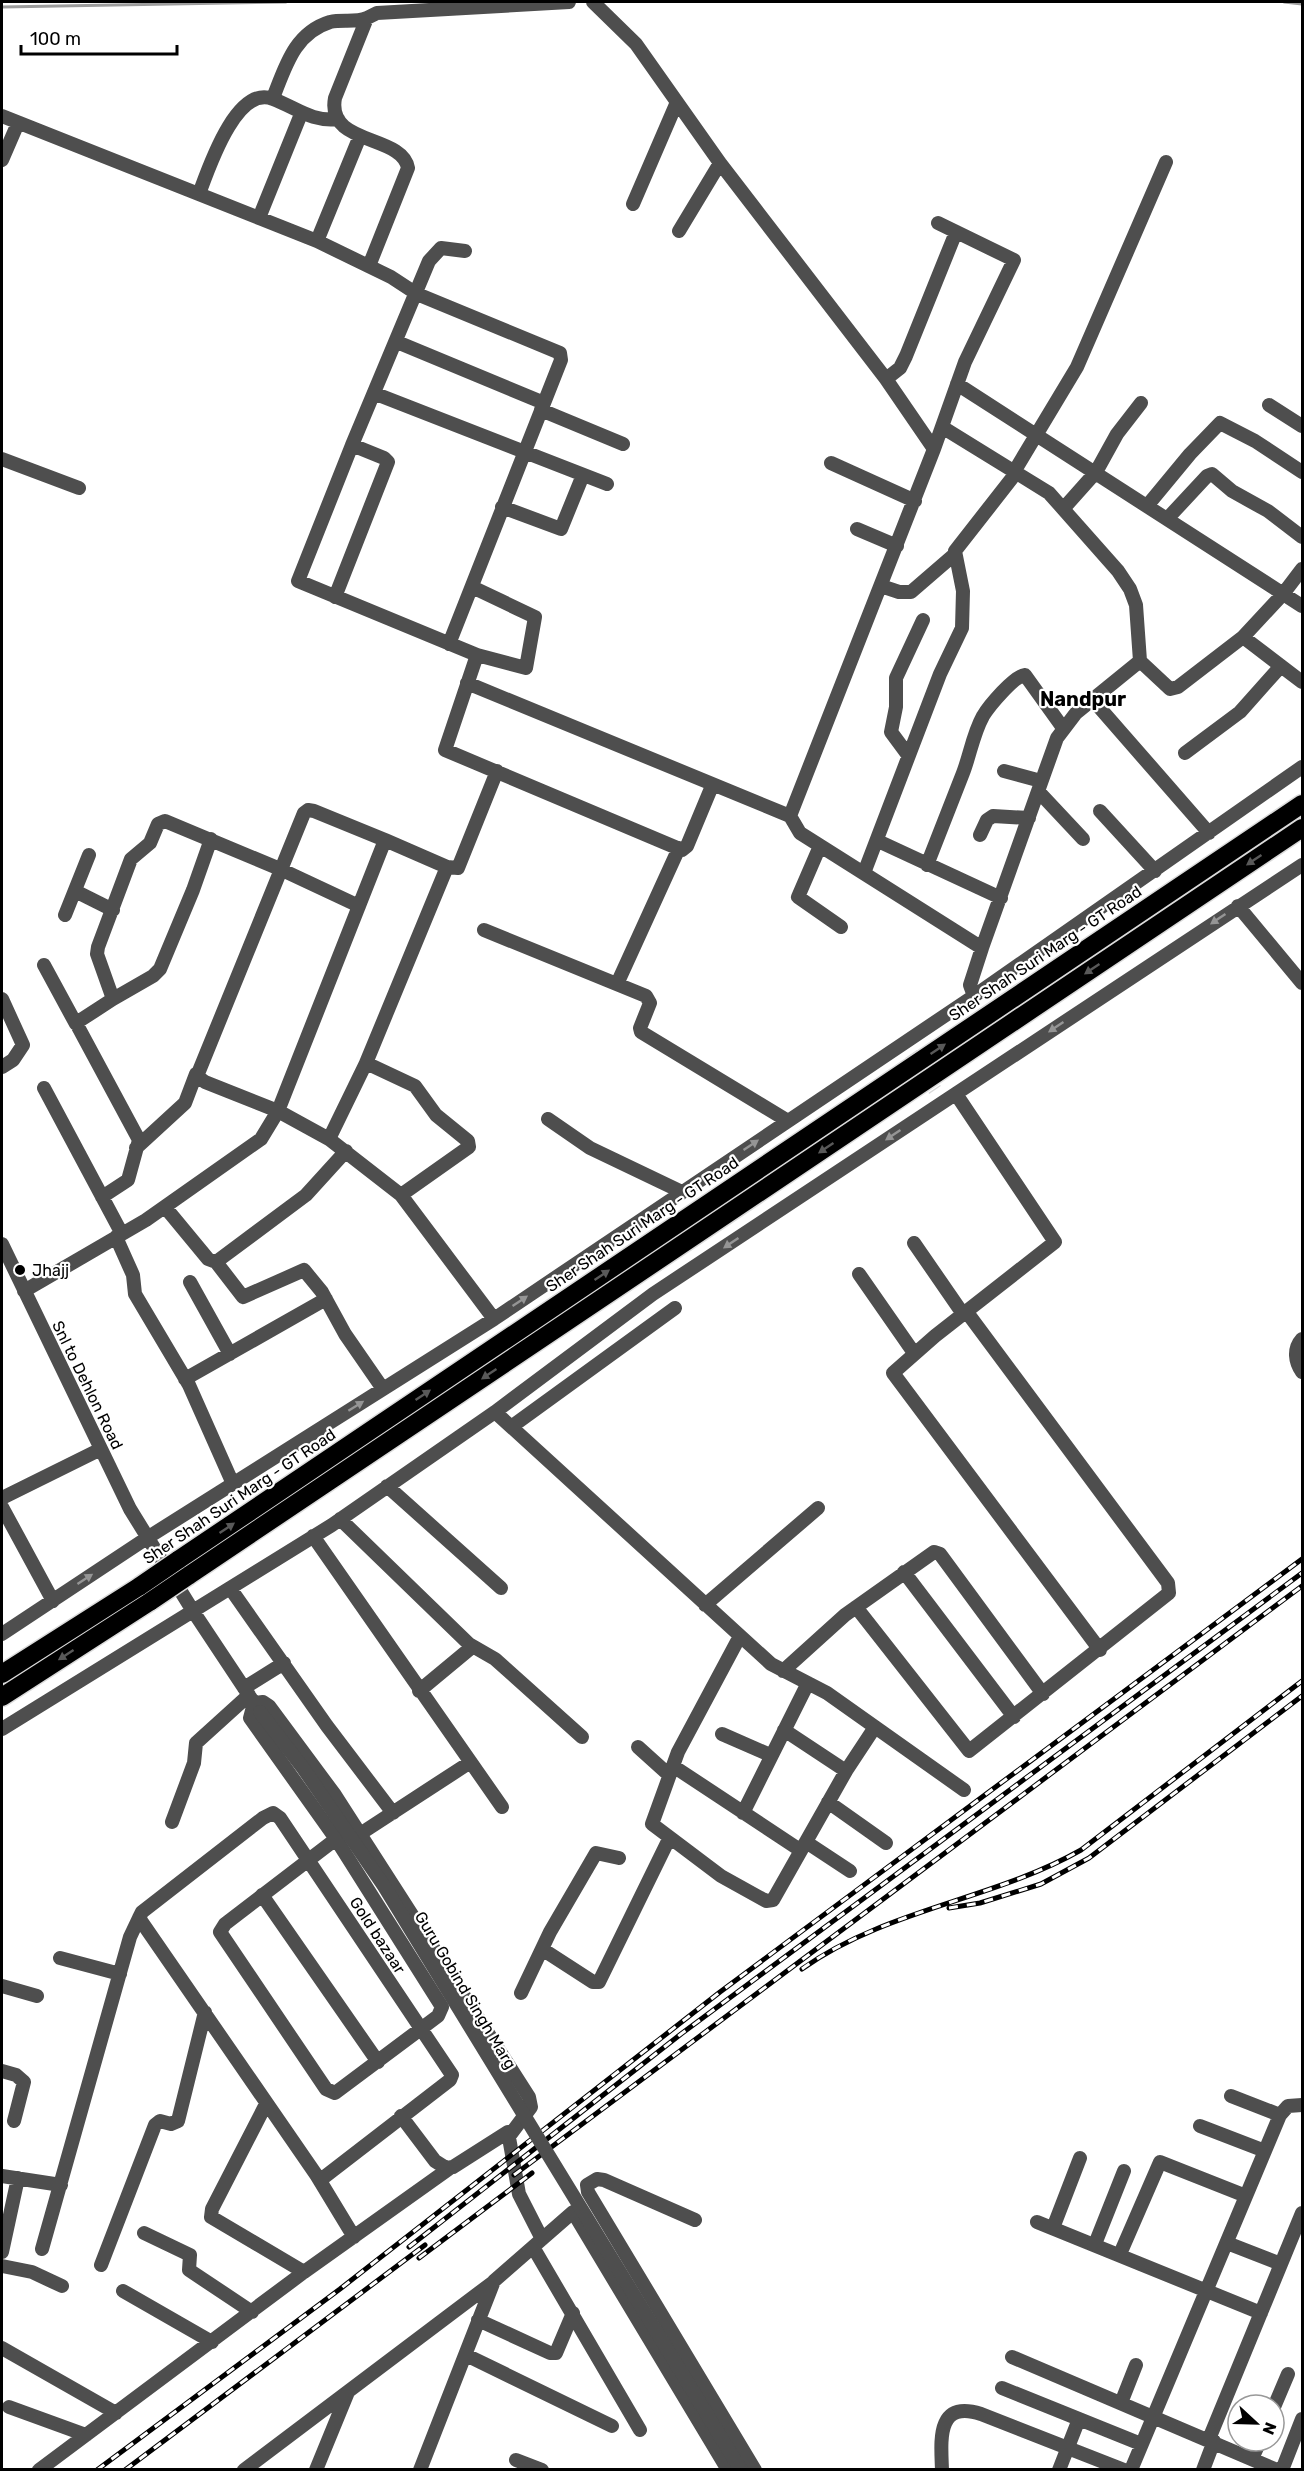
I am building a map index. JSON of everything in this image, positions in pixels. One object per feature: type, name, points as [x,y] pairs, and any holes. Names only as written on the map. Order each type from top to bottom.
[{"type":"highway","name":"Sher Shah Suri Marg - GT Road","points":[[2,1674],[140,1586],[1302,804]]},
{"type":"highway","points":[[2,1697],[151,1601],[1302,828]]},
{"type":"street","points":[[273,99],[299,41],[330,22],[358,21],[377,13],[568,2]]},
{"type":"street","points":[[593,2],[631,38],[720,163],[886,380],[934,449]]},
{"type":"street","points":[[367,18],[335,98],[334,108],[338,119],[360,136],[397,152],[406,161],[408,168],[369,266]]},
{"type":"street","points":[[199,194],[227,127],[256,100],[273,99],[301,114],[319,120],[338,119]]},
{"type":"street","points":[[633,204],[677,102]]},
{"type":"street","points":[[259,218],[301,114]]},
{"type":"street","points":[[2,116],[317,241],[369,266],[417,294],[560,353],[561,360],[450,644]]},
{"type":"street","points":[[2,160],[18,123]]},
{"type":"street","points":[[317,241],[360,136]]},
{"type":"street","points":[[881,586],[899,592],[911,592],[955,554],[1015,472],[1077,367],[1166,162]]},
{"type":"street","points":[[678,231],[720,163]]},
{"type":"street","points":[[790,816],[915,501],[965,362],[1014,260],[938,223]]},
{"type":"street","points":[[886,380],[900,368],[906,356],[956,232]]},
{"type":"street","points":[[465,251],[448,247],[437,250],[426,268],[376,394],[352,445],[298,578],[302,584],[477,655],[526,668],[536,620],[530,613],[472,587]]},
{"type":"street","points":[[397,342],[623,444]]},
{"type":"street","points":[[957,384],[1302,606]]},
{"type":"street","points":[[376,394],[607,484]]},
{"type":"street","points":[[1064,508],[1096,472],[1117,434],[1141,402]]},
{"type":"street","points":[[1269,405],[1302,426]]},
{"type":"street","points":[[1147,506],[1190,454],[1220,423],[1255,441],[1302,472]]},
{"type":"street","points":[[942,427],[1049,494],[1064,508],[1118,571],[1133,595],[1137,610],[1140,661],[1173,689],[1243,637],[1283,594],[1302,569]]},
{"type":"street","points":[[335,597],[388,464],[384,458],[352,445]]},
{"type":"street","points":[[2,459],[79,488]]},
{"type":"street","points":[[831,463],[915,501]]},
{"type":"street","points":[[1167,519],[1207,476],[1212,474],[1232,490],[1268,511],[1302,537]]},
{"type":"street","points":[[502,507],[561,528],[583,475]]},
{"type":"street","points":[[857,530],[897,546]]},
{"type":"street","points":[[864,873],[943,666],[963,624],[963,591],[955,554]]},
{"type":"street","points":[[908,755],[891,732],[896,707],[894,682],[922,620]]},
{"type":"street","points":[[1243,637],[1302,682]]},
{"type":"street","points":[[477,655],[444,749],[684,850],[712,786]]},
{"type":"street","points":[[974,996],[970,985],[1054,745],[1063,728],[1092,699],[1140,661]]},
{"type":"street","points":[[1185,753],[1240,712],[1281,666]]},
{"type":"street","points":[[927,864],[963,774],[982,717],[1019,676],[1025,675],[1063,728]]},
{"type":"street","points":[[467,683],[712,786],[790,816],[797,831],[982,948]]},
{"type":"street","points":[[1092,699],[1209,833]]},
{"type":"street","name":"Sher Shah Suri Marg - GT Road","points":[[2,1634],[147,1538],[494,1319],[788,1121],[907,1048],[974,996],[1302,767]]},
{"type":"street","points":[[136,1149],[185,1103],[302,816],[308,810],[447,867],[458,867],[496,771]]},
{"type":"street","points":[[1004,771],[1040,786],[1083,838]]},
{"type":"street","points":[[1100,811],[1155,871]]},
{"type":"street","points":[[980,835],[987,820],[993,816],[1029,818]]},
{"type":"street","points":[[113,999],[97,952],[132,857],[150,843],[162,821],[211,839],[359,906]]},
{"type":"street","points":[[76,1024],[78,1020],[153,976],[160,969],[193,890],[211,839]]},
{"type":"street","points":[[24,1291],[165,1207],[261,1138],[278,1111],[385,840]]},
{"type":"street","points":[[878,841],[1001,898]]},
{"type":"street","points":[[820,846],[798,893],[798,899],[841,927]]},
{"type":"street","points":[[617,984],[679,848]]},
{"type":"street","points":[[65,915],[89,855]]},
{"type":"street","points":[[2,1729],[340,1519],[495,1412],[653,1294],[1302,865]]},
{"type":"street","points":[[329,1138],[366,1063],[447,867]]},
{"type":"street","points":[[75,891],[113,909]]},
{"type":"street","points":[[1238,906],[1302,983]]},
{"type":"street","points":[[484,930],[617,984],[650,1000],[640,1028],[642,1033],[788,1121]]},
{"type":"street","points":[[44,965],[139,1137],[126,1182],[102,1197]]},
{"type":"street","points":[[2,999],[23,1045],[13,1060],[2,1067]]},
{"type":"street","points":[[366,1063],[415,1086],[436,1114],[470,1145],[465,1152],[401,1195]]},
{"type":"street","points":[[196,1074],[204,1082],[278,1111],[329,1138],[401,1195],[494,1319]]},
{"type":"street","points":[[44,1088],[102,1197],[133,1275],[135,1294],[185,1379],[233,1484]]},
{"type":"street","points":[[935,1089],[943,1102]]},
{"type":"street","points":[[956,1094],[1056,1240],[1052,1246],[914,1353],[895,1369],[895,1375],[1100,1650]]},
{"type":"street","points":[[548,1119],[590,1148],[643,1171],[682,1192]]},
{"type":"street","points":[[216,1262],[306,1195],[346,1151]]},
{"type":"street","points":[[165,1207],[208,1259],[216,1262],[243,1297],[303,1270],[326,1299],[345,1334],[383,1389]]},
{"type":"street","points":[[856,1607],[965,1749],[970,1751],[1165,1599],[1170,1587],[914,1243]]},
{"type":"street","name":"Snl to Dehlon Road","points":[[2,1244],[101,1449],[147,1538]]},
{"type":"street","points":[[859,1274],[914,1353]]},
{"type":"street","points":[[190,1282],[230,1354]]},
{"type":"street","points":[[185,1379],[326,1299]]},
{"type":"street","points":[[511,1426],[675,1308]]},
{"type":"street","points":[[1302,1339],[1298,1344],[1296,1355],[1302,1372]]},
{"type":"street","points":[[495,1412],[705,1605],[783,1671],[808,1683],[875,1727],[964,1790]]},
{"type":"street","points":[[2,1498],[101,1449]]},
{"type":"street","points":[[387,1486],[501,1588]]},
{"type":"street","points":[[2,1507],[53,1601]]},
{"type":"street","points":[[705,1605],[818,1508]]},
{"type":"street","points":[[340,1519],[472,1647],[495,1659],[582,1737]]},
{"type":"street","points":[[313,1536],[419,1691],[502,1806]]},
{"type":"street","name":"Guru Gobind Singh Marg","points":[[147,1538],[252,1699],[303,1768],[384,1886],[741,2469]]},
{"type":"street","points":[[783,1671],[856,1607],[928,1554],[938,1553],[1043,1694]]},
{"type":"street","points":[[904,1572],[1014,1717]]},
{"type":"street","points":[[230,1588],[327,1726],[393,1813]]},
{"type":"street","points":[[740,1636],[671,1770],[652,1824],[721,1876],[768,1902],[774,1900],[846,1771],[875,1727]]},
{"type":"street","points":[[419,1691],[472,1647]]},
{"type":"street","points":[[172,1822],[194,1763],[196,1743],[252,1699],[284,1663]]},
{"type":"street","points":[[742,1812],[808,1683]]},
{"type":"street","points":[[252,1699],[269,1706],[360,1834],[529,2097],[531,2107],[510,2135],[519,2194],[538,2243],[573,2313],[640,2430]]},
{"type":"street","points":[[252,1699],[250,1718],[336,1839],[440,2003],[441,2013],[423,2028],[338,2093],[331,2093],[326,2089],[221,1935],[225,1924],[336,1839]]},
{"type":"street","points":[[784,1730],[846,1771]]},
{"type":"street","points":[[722,1734],[770,1755]]},
{"type":"street","points":[[638,1747],[671,1770],[742,1812],[850,1871]]},
{"type":"street","points":[[360,1834],[470,1763]]},
{"type":"street","points":[[828,1802],[886,1843]]},
{"type":"street","name":"Gold bazaar","points":[[139,1918],[142,1912],[184,1877],[269,1814],[278,1816],[394,1990],[423,2028],[452,2076],[401,2116]]},
{"type":"street","points":[[542,1949],[593,1982],[599,1982],[669,1839]]},
{"type":"street","points":[[521,1993],[578,1881],[596,1853],[619,1858]]},
{"type":"street","points":[[262,1895],[378,2062]]},
{"type":"street","points":[[42,2249],[120,1974],[139,1918]]},
{"type":"street","points":[[139,1918],[317,2176],[354,2237]]},
{"type":"street","points":[[60,1958],[120,1974]]},
{"type":"street","points":[[2,1986],[37,1996]]},
{"type":"street","points":[[101,2265],[155,2124],[160,2121],[171,2124],[178,2121],[205,2012]]},
{"type":"street","points":[[2,2071],[16,2075],[24,2082],[14,2121]]},
{"type":"street","points":[[1231,2096],[1280,2115]]},
{"type":"street","points":[[266,2104],[212,2208],[211,2217],[304,2272]]},
{"type":"street","points":[[1131,2469],[1280,2115],[1288,2106],[1302,2105]]},
{"type":"street","points":[[317,2176],[326,2176],[401,2116],[435,2161],[443,2167],[450,2168]]},
{"type":"street","points":[[1200,2126],[1265,2151]]},
{"type":"street","points":[[39,2469],[304,2272],[450,2168],[504,2133],[510,2135]]},
{"type":"street","points":[[1053,2228],[1080,2158]]},
{"type":"street","points":[[1120,2254],[1160,2162],[1246,2196]]},
{"type":"street","points":[[1095,2244],[1124,2171]]},
{"type":"street","points":[[2,2176],[61,2185]]},
{"type":"street","points":[[2,2252],[18,2178]]},
{"type":"street","points":[[695,2220],[604,2180],[597,2180],[587,2185],[588,2192],[756,2469]]},
{"type":"street","points":[[244,2469],[494,2281],[569,2213],[575,2213],[728,2469]]},
{"type":"street","points":[[1203,2469],[1211,2440],[1302,2213]]},
{"type":"street","points":[[1037,2222],[1261,2313]]},
{"type":"street","points":[[144,2233],[190,2255],[189,2270],[252,2312]]},
{"type":"street","points":[[1227,2243],[1281,2264]]},
{"type":"street","points":[[2,2266],[23,2269],[62,2286]]},
{"type":"street","points":[[420,2469],[494,2281]]},
{"type":"street","points":[[123,2291],[212,2342]]},
{"type":"street","points":[[478,2320],[550,2353],[556,2353],[573,2313]]},
{"type":"street","points":[[2,2348],[116,2413]]},
{"type":"street","points":[[466,2355],[612,2426]]},
{"type":"street","points":[[1012,2357],[1211,2440],[1258,2464],[1277,2469]]},
{"type":"street","points":[[1121,2403],[1136,2365]]},
{"type":"street","points":[[1280,2393],[1288,2374]]},
{"type":"street","points":[[1002,2388],[1141,2444]]},
{"type":"street","points":[[316,2469],[349,2390]]},
{"type":"street","points":[[9,2407],[86,2435]]},
{"type":"street","points":[[942,2469],[943,2427],[951,2416],[960,2411],[981,2414],[1124,2469]]},
{"type":"street","points":[[1059,2469],[1080,2419]]},
{"type":"street","points":[[1282,2469],[1302,2419]]},
{"type":"street","points":[[516,2460],[542,2469]]},
{"type":"waterway","points":[[2,7],[286,2]]},
{"type":"waterway","points":[[1284,2],[1302,4]]},
{"type":"tunnel","points":[[911,1054],[935,1090]]},
{"type":"railway","points":[[97,2470],[340,2289],[720,1992],[1302,1559]]},
{"type":"railway","points":[[409,2247],[681,2034],[1302,1573]]},
{"type":"railway","points":[[514,2175],[1302,1586]]},
{"type":"railway","points":[[802,1969],[834,1949],[869,1932],[1012,1881],[1081,1850],[1302,1681]]},
{"type":"railway","points":[[949,1908],[980,1903],[1041,1884],[1089,1858],[1302,1696]]},
{"type":"railway","points":[[419,2258],[532,2173]]},
{"type":"railway","points":[[125,2470],[425,2245]]},
{"type":"place","name":"Jhajj","points":[[20,1270]]},
{"type":"district","name":"Nandpur","points":[[1083,699]]}]
